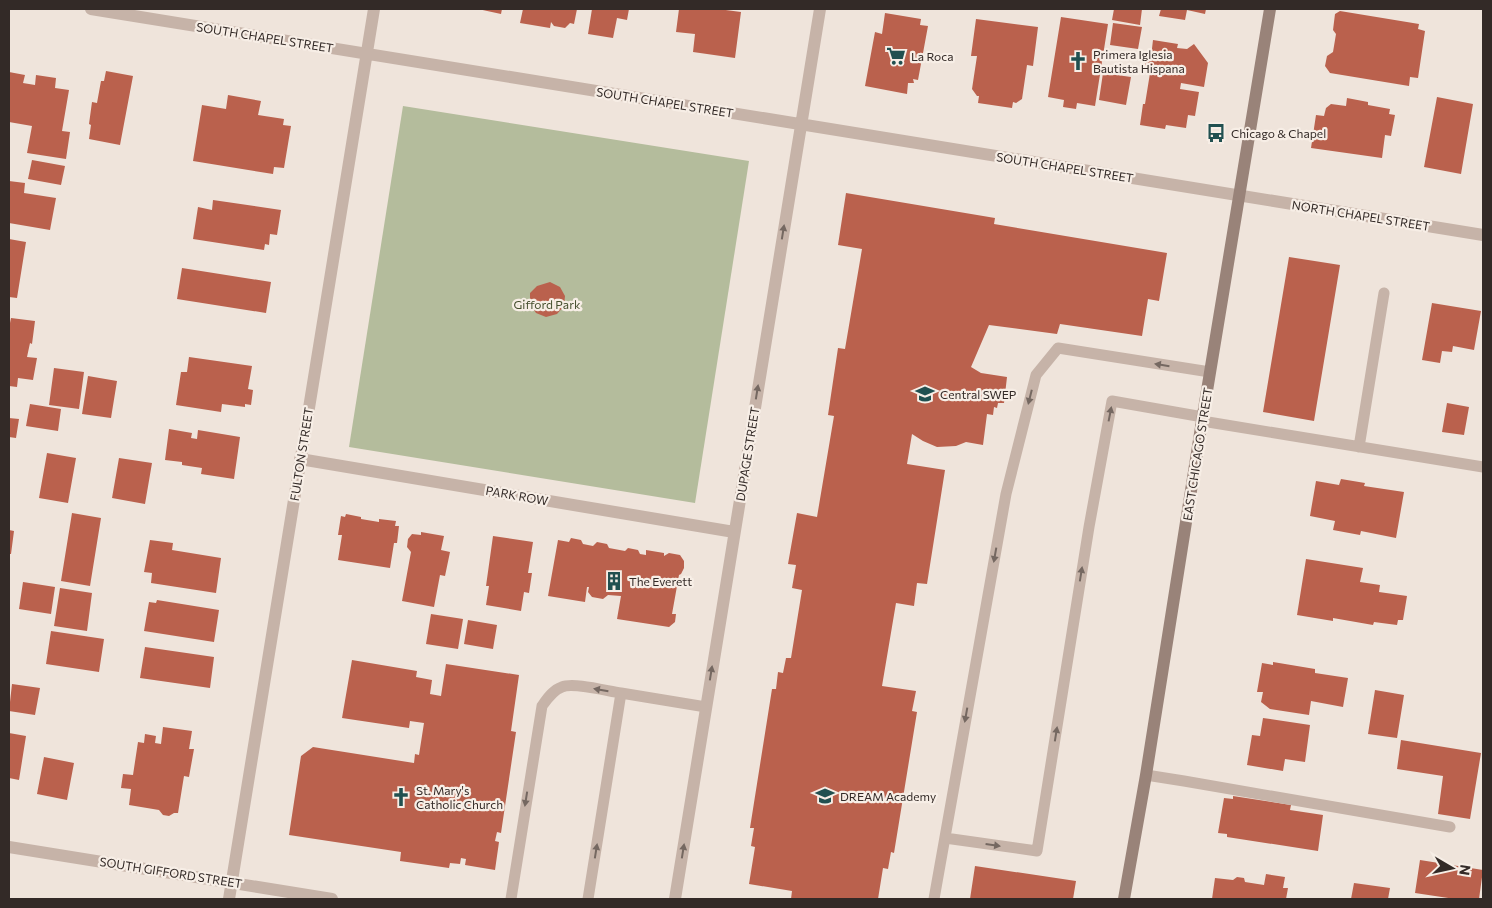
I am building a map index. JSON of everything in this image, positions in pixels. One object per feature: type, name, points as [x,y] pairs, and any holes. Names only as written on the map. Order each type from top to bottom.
[{"type":"street","name":"SOUTH CHAPEL STREET","points":[[91,9],[1239,195]]},
{"type":"street","name":"FULTON STREET","points":[[229,899],[374,9]]},
{"type":"street","name":"DUPAGE STREET","points":[[675,899],[820,9]]},
{"type":"street","name":"EAST CHICAGO STREET","points":[[1124,899],[1146,775],[1202,419],[1270,9]]},
{"type":"street","name":"NORTH CHAPEL STREET","points":[[1239,195],[1483,235]]},
{"type":"street","name":"PARK ROW","points":[[300,459],[734,532]]},
{"type":"street","name":"SOUTH GIFFORD STREET","points":[[9,847],[332,899]]},
{"type":"lane","points":[[1360,447],[1384,293]]},
{"type":"lane","points":[[934,899],[1006,494],[1036,375],[1058,348],[1210,372]]},
{"type":"lane","points":[[945,838],[1037,851],[1089,526],[1112,401],[1202,419],[1483,467]]},
{"type":"lane","points":[[511,899],[542,706],[552,694],[562,687],[571,685],[706,707]]},
{"type":"lane","points":[[588,899],[621,693]]},
{"type":"lane","points":[[1146,775],[1450,827]]},
{"type":"green space","name":"Gifford Park","points":[[403,106],[749,161],[695,503],[349,447]]},
{"type":"building","points":[[478,9],[502,9],[501,14]]},
{"type":"building","points":[[523,9],[577,9],[574,24],[570,23],[565,28],[554,26],[551,22],[550,28],[520,23]]},
{"type":"building","points":[[592,9],[629,9],[627,20],[617,18],[613,38],[588,34]]},
{"type":"building","points":[[679,9],[718,9],[741,12],[735,58],[693,52],[695,34],[676,32]]},
{"type":"building","points":[[1114,9],[1142,9],[1140,25],[1112,20]]},
{"type":"building","points":[[1161,9],[1206,9],[1205,14],[1187,10],[1185,20],[1159,16]]},
{"type":"building","points":[[1340,11],[1419,24],[1418,29],[1425,31],[1418,78],[1410,77],[1409,86],[1330,73],[1325,66],[1327,56],[1333,52],[1336,34],[1333,30],[1335,14]]},
{"type":"building","name":"La Roca","points":[[885,13],[921,19],[920,25],[928,26],[918,80],[913,79],[914,83],[908,83],[907,94],[865,86],[875,32],[882,34]]},
{"type":"building","name":"Primera Iglesia Bautista Hispana","points":[[1061,17],[1108,24],[1095,106],[1077,103],[1076,109],[1063,107],[1064,100],[1048,97]]},
{"type":"building","points":[[976,19],[1038,27],[1033,66],[1027,65],[1022,99],[1016,103],[1013,102],[1012,108],[978,103],[979,96],[972,89],[977,56],[971,56]]},
{"type":"building","points":[[1113,23],[1142,27],[1138,49],[1110,45]]},
{"type":"building","points":[[1153,40],[1178,44],[1177,48],[1187,49],[1194,44],[1208,63],[1204,87],[1181,83],[1180,89],[1199,92],[1195,116],[1188,115],[1186,128],[1166,125],[1165,129],[1140,125],[1151,67],[1145,66],[1147,56],[1151,57]]},
{"type":"building","points":[[106,71],[133,76],[120,145],[89,139],[92,102],[97,103],[101,81],[104,81]]},
{"type":"building","points":[[9,72],[25,75],[23,83],[35,85],[36,75],[56,78],[55,88],[69,90],[62,131],[70,132],[66,159],[27,153],[32,126],[9,122]]},
{"type":"building","points":[[1103,73],[1131,77],[1126,105],[1099,100]]},
{"type":"building","points":[[228,95],[261,101],[258,115],[284,119],[283,125],[291,126],[284,168],[274,167],[273,174],[193,161],[202,105],[226,109]]},
{"type":"building","points":[[1437,97],[1473,104],[1461,174],[1424,167]]},
{"type":"building","points":[[1347,98],[1368,102],[1368,105],[1390,109],[1389,114],[1395,115],[1391,136],[1385,135],[1382,158],[1311,148],[1316,115],[1324,116],[1326,108],[1331,104],[1346,106]]},
{"type":"building","points":[[32,160],[65,166],[61,185],[28,179]]},
{"type":"building","points":[[9,181],[25,183],[24,193],[56,198],[50,230],[9,223]]},
{"type":"building","points":[[846,193],[995,218],[994,224],[1167,253],[1159,301],[1148,299],[1142,336],[1060,324],[1057,334],[989,325],[971,367],[981,373],[1007,377],[1004,403],[998,403],[997,408],[994,407],[993,415],[987,414],[983,445],[966,442],[956,446],[937,447],[912,434],[907,464],[945,470],[927,584],[917,583],[914,606],[896,603],[882,686],[916,691],[912,711],[917,712],[894,853],[891,852],[888,869],[883,868],[878,899],[791,899],[792,891],[749,884],[755,847],[751,846],[754,828],[750,828],[772,689],[776,689],[778,672],[783,673],[786,658],[791,658],[802,590],[792,588],[796,565],[788,564],[797,513],[817,517],[834,416],[828,415],[838,348],[845,349],[862,249],[838,245]]},
{"type":"building","points":[[213,200],[281,210],[277,235],[270,234],[269,245],[265,244],[264,250],[193,239],[198,207],[212,210]]},
{"type":"building","points":[[9,239],[26,242],[17,298],[9,297]]},
{"type":"building","points":[[1289,257],[1340,265],[1314,421],[1263,412]]},
{"type":"building","points":[[182,268],[271,282],[266,313],[177,299]]},
{"type":"building","points":[[550,282],[560,287],[565,296],[564,306],[557,314],[546,317],[536,313],[530,304],[530,293],[537,286]]},
{"type":"building","points":[[1432,303],[1481,311],[1474,350],[1453,346],[1452,352],[1442,351],[1440,363],[1422,360]]},
{"type":"building","points":[[11,318],[35,321],[32,344],[30,343],[27,357],[37,358],[33,380],[18,378],[17,387],[9,386],[9,328]]},
{"type":"building","points":[[189,357],[252,366],[248,389],[253,390],[251,405],[245,404],[245,407],[222,404],[221,412],[176,405],[181,372],[187,372]]},
{"type":"building","points":[[54,368],[84,372],[79,409],[49,405]]},
{"type":"building","points":[[88,376],[117,381],[111,418],[82,414]]},
{"type":"building","points":[[1447,403],[1469,407],[1464,435],[1442,432]]},
{"type":"building","points":[[30,404],[61,409],[58,431],[26,426]]},
{"type":"building","points":[[9,418],[19,419],[16,438],[9,437]]},
{"type":"building","points":[[169,429],[192,433],[191,438],[197,439],[198,430],[240,437],[234,479],[201,474],[202,468],[182,465],[182,462],[165,460]]},
{"type":"building","points":[[47,453],[76,458],[68,503],[39,498]]},
{"type":"building","points":[[119,458],[152,463],[145,504],[112,498]]},
{"type":"building","points":[[1341,479],[1365,483],[1364,486],[1404,492],[1396,538],[1361,531],[1360,535],[1333,530],[1335,521],[1310,516],[1316,481],[1339,485]]},
{"type":"building","points":[[72,513],[101,518],[90,586],[61,581]]},
{"type":"building","points":[[346,514],[379,522],[379,519],[396,521],[395,526],[399,526],[397,543],[394,543],[390,568],[338,560],[342,535],[338,535],[341,516],[345,517]]},
{"type":"building","points":[[9,530],[14,531],[11,554],[9,554]]},
{"type":"building","points":[[421,532],[444,536],[441,550],[450,552],[445,576],[440,575],[434,607],[402,601],[411,552],[407,547],[408,539],[412,534],[421,535]]},
{"type":"building","points":[[493,536],[533,542],[528,573],[532,573],[529,593],[524,592],[521,611],[486,605],[489,586],[486,586]]},
{"type":"building","name":"The Everett","points":[[571,538],[581,540],[583,544],[593,546],[597,542],[607,544],[609,548],[625,551],[628,548],[638,550],[640,554],[646,555],[646,550],[664,553],[664,556],[669,553],[680,555],[684,561],[684,568],[679,575],[672,614],[676,614],[675,622],[669,627],[617,619],[621,596],[608,595],[603,599],[592,597],[588,592],[589,587],[587,587],[585,602],[548,596],[558,540],[569,542]]},
{"type":"building","points":[[150,540],[173,543],[172,550],[221,558],[216,593],[151,583],[152,573],[144,572]]},
{"type":"building","points":[[1306,559],[1363,568],[1360,582],[1380,585],[1379,592],[1407,596],[1403,620],[1398,620],[1397,625],[1374,622],[1373,625],[1333,618],[1333,621],[1297,615]]},
{"type":"building","points":[[23,582],[55,587],[51,614],[19,609]]},
{"type":"building","points":[[60,588],[92,593],[87,631],[54,626]]},
{"type":"building","points":[[157,600],[219,610],[214,642],[144,631],[149,602],[156,603]]},
{"type":"building","points":[[431,614],[463,619],[458,649],[426,644]]},
{"type":"building","points":[[468,620],[497,625],[493,649],[464,644]]},
{"type":"building","points":[[51,631],[104,639],[99,672],[46,664]]},
{"type":"building","points":[[145,647],[214,657],[210,688],[140,678]]},
{"type":"building","name":"St. Mary's Catholic Church","points":[[352,660],[417,671],[416,677],[432,680],[430,694],[441,696],[446,664],[519,675],[511,731],[516,732],[501,833],[497,832],[495,841],[499,842],[495,870],[465,865],[466,859],[461,858],[460,864],[450,863],[449,868],[400,861],[401,852],[289,835],[301,756],[313,747],[414,763],[415,754],[419,755],[424,723],[410,721],[409,728],[342,718]]},
{"type":"building","points":[[1273,662],[1315,669],[1315,673],[1348,678],[1343,707],[1311,701],[1309,715],[1270,709],[1261,702],[1263,692],[1257,692],[1262,663],[1273,665]]},
{"type":"building","points":[[12,684],[40,688],[35,715],[9,711]]},
{"type":"building","points":[[1375,690],[1404,695],[1397,738],[1368,734]]},
{"type":"building","points":[[1263,718],[1310,725],[1305,762],[1285,759],[1283,771],[1247,765],[1252,735],[1260,736]]},
{"type":"building","points":[[163,727],[192,731],[189,749],[194,749],[189,777],[184,776],[178,813],[169,816],[163,815],[159,810],[129,805],[131,789],[121,788],[123,774],[133,775],[138,742],[144,743],[145,734],[156,736],[155,743],[161,744]]},
{"type":"building","points":[[9,733],[26,736],[19,780],[9,778]]},
{"type":"building","points":[[1401,740],[1481,753],[1470,819],[1438,814],[1443,776],[1397,769]]},
{"type":"building","points":[[44,757],[74,763],[67,800],[37,794]]},
{"type":"building","points":[[1233,796],[1291,805],[1290,810],[1323,815],[1318,851],[1227,837],[1227,834],[1218,833],[1224,798],[1233,799]]},
{"type":"building","points":[[1420,860],[1483,870],[1479,899],[1455,899],[1415,893]]},
{"type":"building","points":[[975,866],[1076,881],[1073,899],[970,899]]},
{"type":"building","points":[[1266,874],[1285,877],[1283,888],[1288,888],[1286,899],[1212,899],[1215,878],[1233,880],[1237,877],[1244,878],[1245,882],[1264,885]]},
{"type":"building","points":[[1354,883],[1390,888],[1388,899],[1351,899]]},
{"type":"place","name":"La Roca","points":[[896,56]]},
{"type":"place","name":"Primera Iglesia Bautista Hispana","points":[[1078,61]]},
{"type":"place","name":"Chicago & Chapel","points":[[1216,133]]},
{"type":"place","name":"Central SWEP","points":[[925,394]]},
{"type":"place","name":"The Everett","points":[[614,581]]},
{"type":"place","name":"DREAM Academy","points":[[825,796]]},
{"type":"place","name":"St. Mary's Catholic Church","points":[[401,797]]}]
